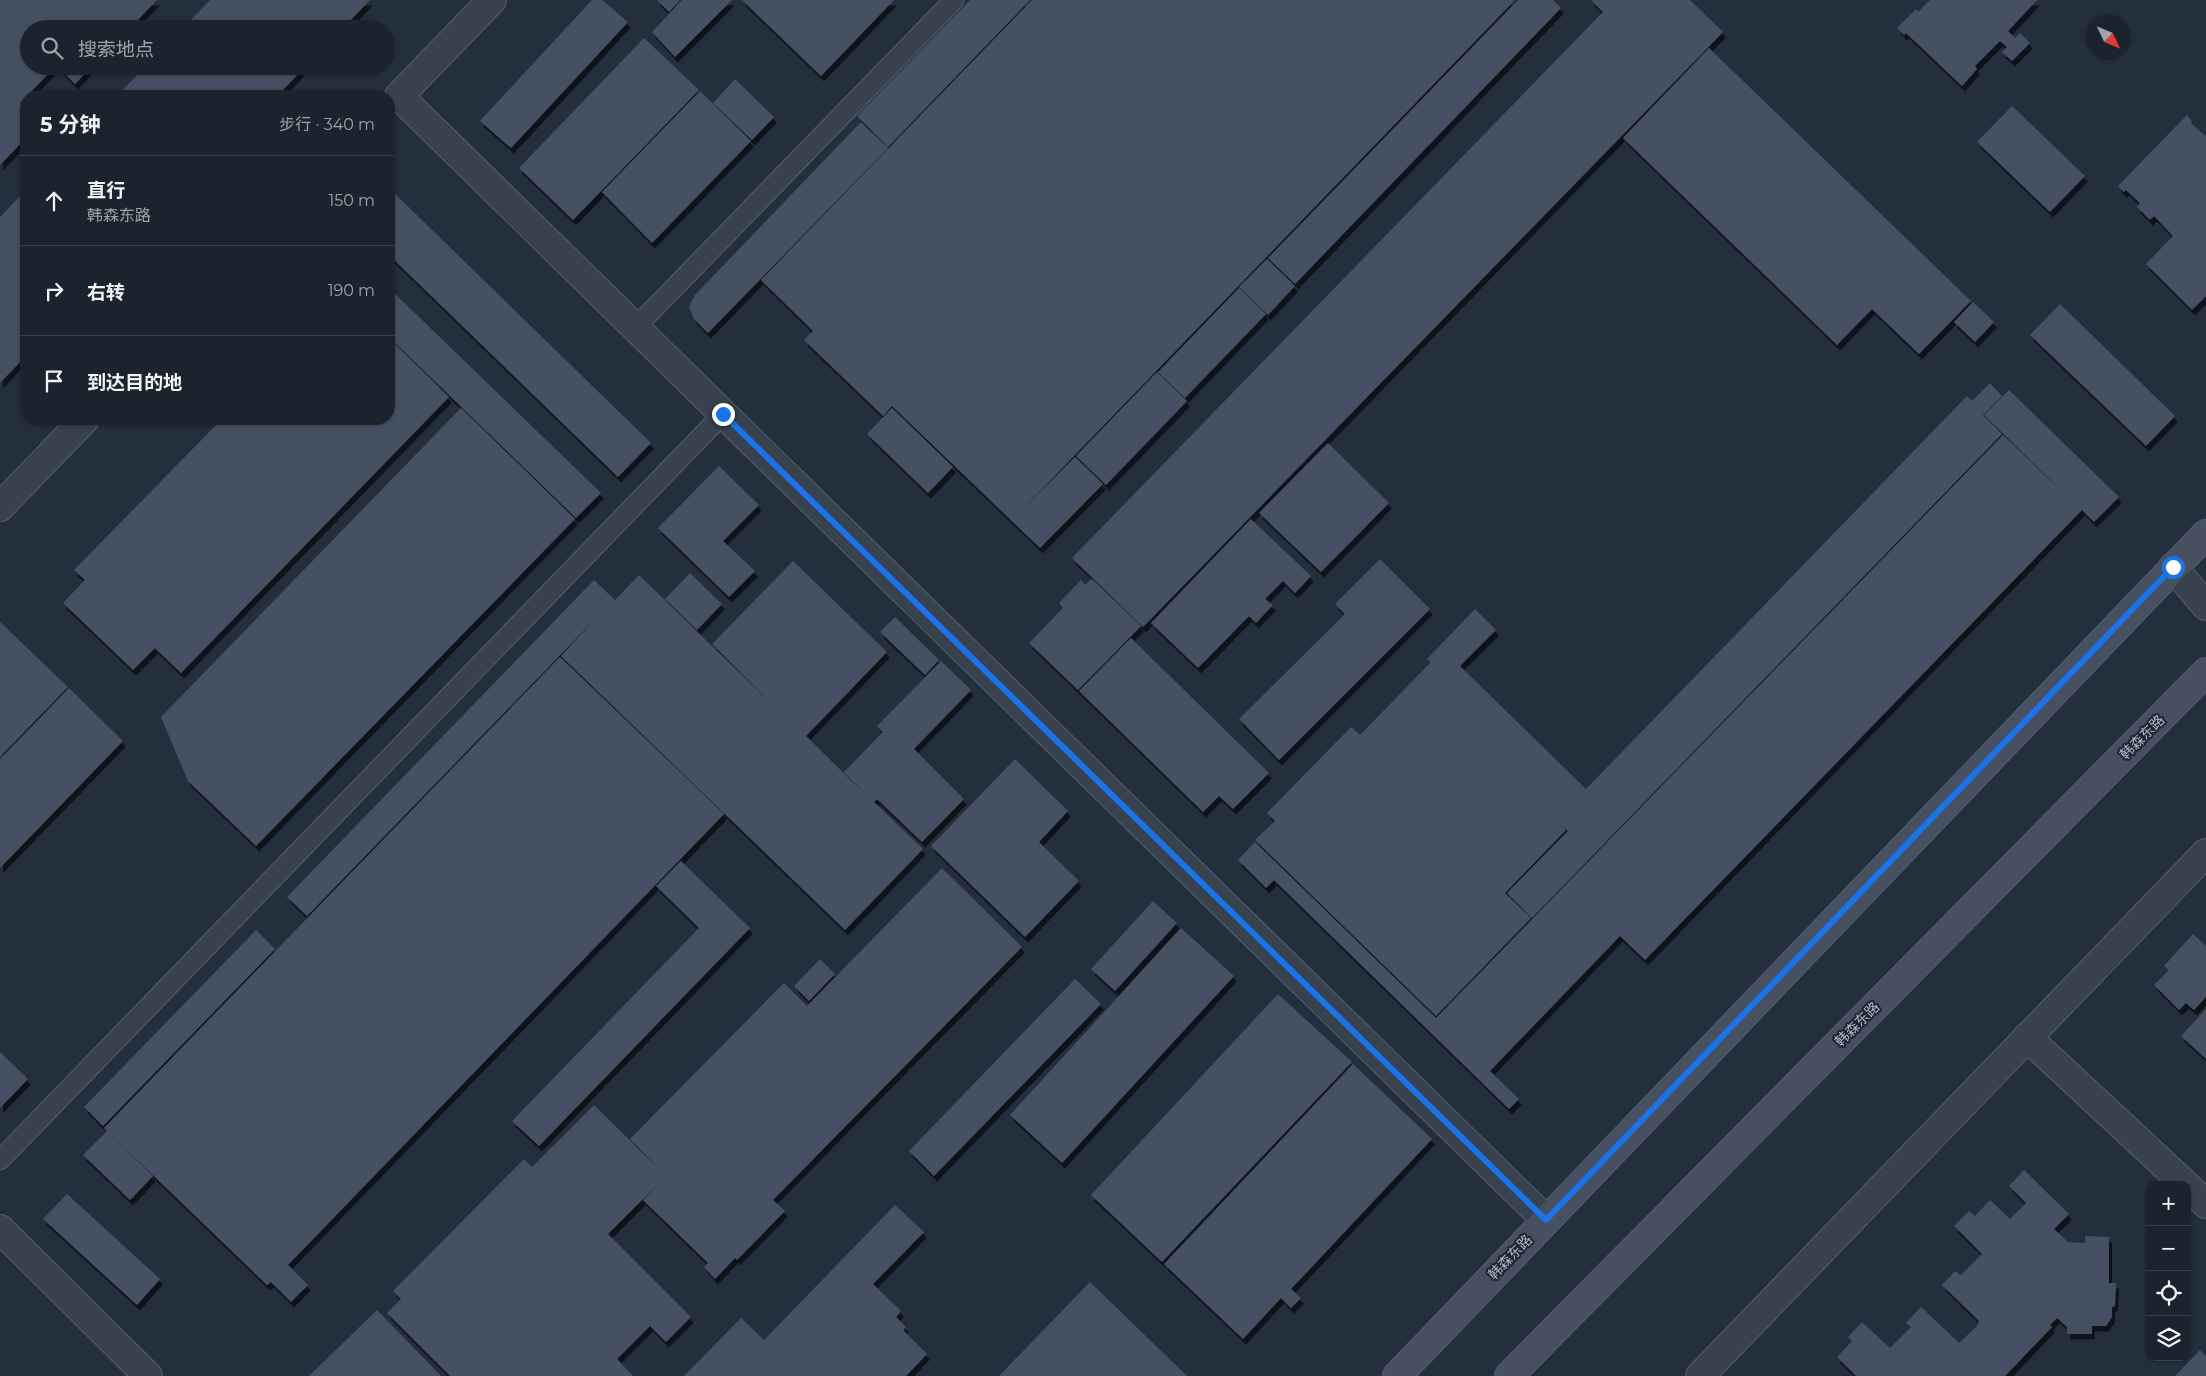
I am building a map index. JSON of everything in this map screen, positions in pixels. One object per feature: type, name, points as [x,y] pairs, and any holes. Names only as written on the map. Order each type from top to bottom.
[{"type":"main road","name":"韩森东路","points":[[1397,1376],[2206,534]]},
{"type":"main road","name":"韩森东路","points":[[1509,1376],[2206,672]]},
{"type":"street","points":[[395,100],[492,0]]},
{"type":"street","points":[[395,102],[635,328],[1546,1220]]},
{"type":"street","points":[[0,507],[79,425]]},
{"type":"street","points":[[2173,567],[2206,606]]},
{"type":"street","points":[[1700,1376],[2206,853]]},
{"type":"street","points":[[2027,1037],[2182,1181]]},
{"type":"street","points":[[2191,1190],[2206,1204]]},
{"type":"street","points":[[0,1229],[148,1376]]},
{"type":"lane","points":[[635,328],[954,0]]},
{"type":"lane","points":[[0,1160],[723,414]]},
{"type":"building","points":[[0,0],[157,0],[138,20],[20,20],[20,75],[47,75],[33,90],[20,90],[20,144],[0,165]]},
{"type":"building","points":[[210,0],[370,0],[351,20],[191,20]]},
{"type":"building","points":[[592,0],[602,0],[628,22],[511,148],[480,121]]},
{"type":"building","points":[[657,0],[680,0],[669,12]]},
{"type":"building","points":[[682,0],[732,0],[675,57],[652,32]]},
{"type":"building","points":[[742,0],[894,0],[821,76]]},
{"type":"building","points":[[970,0],[1030,0],[888,147],[857,116]]},
{"type":"building","points":[[1032,0],[1515,0],[1015,517],[1075,457],[1103,484],[1040,548],[892,406],[883,416],[804,340],[813,331],[761,280]]},
{"type":"building","points":[[1518,0],[1553,0],[1561,8],[1295,284],[1268,258]]},
{"type":"building","points":[[1591,0],[1690,0],[1723,32],[1143,627],[1072,558],[1603,12]]},
{"type":"building","points":[[1930,0],[2037,0],[2008,31],[2015,38],[2020,33],[2030,43],[2012,61],[2002,52],[2007,47],[2000,41],[1975,66],[1977,69],[1962,86],[1906,33],[1904,35],[1897,28],[1916,9],[1918,12]]},
{"type":"building","points":[[644,38],[699,90],[573,220],[519,168]]},
{"type":"building","points":[[1709,48],[1971,301],[1919,354],[1872,309],[1837,345],[1623,138]]},
{"type":"building","points":[[66,75],[84,75],[75,84]]},
{"type":"building","points":[[137,75],[297,75],[283,90],[123,90]]},
{"type":"building","points":[[735,79],[774,117],[752,140],[713,103]]},
{"type":"building","points":[[700,91],[751,141],[652,243],[602,192]]},
{"type":"building","points":[[2012,106],[2085,176],[2050,212],[1977,142]]},
{"type":"building","points":[[2187,115],[2192,121],[2191,123],[2206,135],[2206,296],[2192,310],[2146,264],[2173,236],[2154,216],[2150,220],[2137,207],[2140,203],[2126,190],[2124,192],[2118,186]]},
{"type":"building","points":[[861,122],[888,148],[708,333],[694,319],[689,307],[695,295]]},
{"type":"building","points":[[395,194],[651,443],[618,477],[395,261]]},
{"type":"building","points":[[20,196],[20,362],[0,383],[0,217]]},
{"type":"building","points":[[1267,259],[1295,286],[1268,315],[1239,287]]},
{"type":"building","points":[[1239,288],[1266,314],[1185,398],[1158,372]]},
{"type":"building","points":[[395,294],[601,493],[576,518],[395,343]]},
{"type":"building","points":[[1973,302],[1994,322],[1975,342],[1954,322]]},
{"type":"building","points":[[2060,304],[2175,416],[2146,446],[2030,335]]},
{"type":"building","points":[[395,344],[449,397],[181,673],[155,648],[133,670],[63,603],[85,580],[74,570],[216,425],[395,425]]},
{"type":"building","points":[[1157,372],[1187,401],[1106,485],[1076,456]]},
{"type":"building","points":[[1990,383],[2002,396],[1983,415],[2002,434],[1532,918],[1507,893],[1568,831],[1555,820],[1566,830],[1505,893],[1531,918],[1436,1016],[1255,840],[1275,821],[1267,813],[1351,727],[1360,735],[1431,662],[1427,659],[1475,609],[1496,630],[1460,666],[1586,789],[1967,396],[1972,401]]},
{"type":"building","points":[[2009,390],[2119,497],[2094,522],[2082,510],[1645,960],[1620,936],[1490,1071],[1519,1099],[1509,1109],[1274,880],[1266,888],[1238,860],[1255,842],[1436,1018],[2003,435],[2079,508],[1984,415]]},
{"type":"building","points":[[461,408],[575,519],[256,846],[188,781],[161,717]]},
{"type":"building","points":[[892,408],[953,467],[928,493],[867,434]]},
{"type":"building","points":[[1328,443],[1389,503],[1321,572],[1259,513]]},
{"type":"building","points":[[719,466],[759,505],[723,541],[755,571],[729,597],[658,528]]},
{"type":"building","points":[[1251,519],[1311,576],[1295,593],[1283,581],[1265,599],[1273,605],[1256,623],[1249,616],[1198,668],[1151,623]]},
{"type":"building","points":[[1380,559],[1430,609],[1279,760],[1239,719],[1345,614],[1335,604]]},
{"type":"building","points":[[793,561],[887,652],[806,736],[867,796],[844,772],[883,732],[877,726],[941,661],[971,690],[914,749],[964,799],[922,842],[877,799],[874,802],[923,849],[845,930],[561,656],[600,614],[307,916],[287,897],[594,580],[615,600],[639,575],[777,709],[712,644]]},
{"type":"building","points":[[690,573],[722,604],[697,630],[665,599]]},
{"type":"building","points":[[1092,579],[1141,626],[1078,690],[1029,643],[1063,608],[1059,603],[1081,580],[1085,585]]},
{"type":"building","points":[[895,617],[939,660],[925,675],[880,632]]},
{"type":"building","points":[[0,622],[68,687],[0,757]]},
{"type":"building","points":[[1131,638],[1269,773],[1233,809],[1219,796],[1203,812],[1079,691]]},
{"type":"building","points":[[560,657],[724,814],[288,1265],[308,1285],[291,1302],[271,1282],[267,1285],[104,1128]]},
{"type":"building","points":[[69,688],[123,741],[0,868],[0,759]]},
{"type":"building","points":[[1015,759],[1068,811],[1039,842],[1079,881],[1025,937],[931,846]]},
{"type":"building","points":[[681,861],[750,928],[539,1146],[512,1121],[699,928],[656,886]]},
{"type":"building","points":[[942,868],[1022,947],[773,1200],[785,1211],[737,1260],[735,1258],[715,1279],[704,1267],[708,1263],[643,1200],[663,1179],[608,1234],[691,1317],[666,1342],[650,1326],[617,1359],[633,1376],[450,1376],[387,1313],[401,1299],[393,1291],[524,1159],[532,1167],[594,1105],[666,1176],[630,1139],[784,983],[807,1006]]},
{"type":"building","points":[[1153,901],[1177,923],[1115,991],[1091,969]]},
{"type":"building","points":[[1181,928],[1234,976],[1062,1163],[1010,1115]]},
{"type":"building","points":[[256,930],[275,949],[103,1126],[84,1107]]},
{"type":"building","points":[[2193,934],[2206,946],[2206,997],[2194,1010],[2186,1003],[2179,1010],[2154,985],[2169,970],[2164,966]]},
{"type":"building","points":[[820,959],[835,974],[809,1001],[794,986]]},
{"type":"building","points":[[1075,979],[1101,1004],[934,1176],[909,1151]]},
{"type":"building","points":[[1278,994],[1352,1062],[1162,1262],[1091,1195]]},
{"type":"building","points":[[2206,1009],[2206,1059],[2181,1036]]},
{"type":"building","points":[[0,1052],[28,1079],[0,1108]]},
{"type":"building","points":[[1353,1064],[1432,1139],[1291,1289],[1301,1298],[1291,1308],[1281,1298],[1243,1339],[1164,1264]]},
{"type":"building","points":[[107,1131],[153,1176],[130,1200],[83,1155]]},
{"type":"building","points":[[2024,1170],[2069,1214],[2054,1229],[2068,1242],[2085,1243],[2085,1236],[2109,1237],[2109,1283],[2116,1283],[2115,1306],[2112,1307],[2112,1317],[2106,1326],[2092,1326],[2092,1334],[2067,1334],[2067,1327],[2057,1318],[2050,1325],[2052,1327],[2005,1376],[1856,1376],[1837,1357],[1852,1341],[1848,1337],[1862,1322],[1890,1348],[1911,1327],[1906,1323],[1921,1307],[1959,1343],[1978,1325],[1979,1321],[1942,1285],[1955,1271],[1961,1275],[1982,1254],[1954,1226],[1969,1211],[1975,1216],[1990,1200],[2010,1219],[2026,1203],[2009,1186]]},
{"type":"building","points":[[67,1194],[160,1279],[137,1305],[43,1219]]},
{"type":"building","points":[[895,1205],[924,1232],[873,1284],[901,1311],[896,1317],[906,1327],[903,1330],[927,1354],[906,1376],[684,1376],[741,1318],[764,1340]]},
{"type":"building","points":[[1090,1282],[1187,1376],[999,1376]]},
{"type":"building","points":[[377,1310],[441,1376],[309,1376]]},
{"type":"building","points":[[2200,1350],[2206,1356],[2206,1376],[2175,1376],[2191,1361]]},
{"type":"route","points":[[723,414],[1546,1220],[2173,567]]}]
